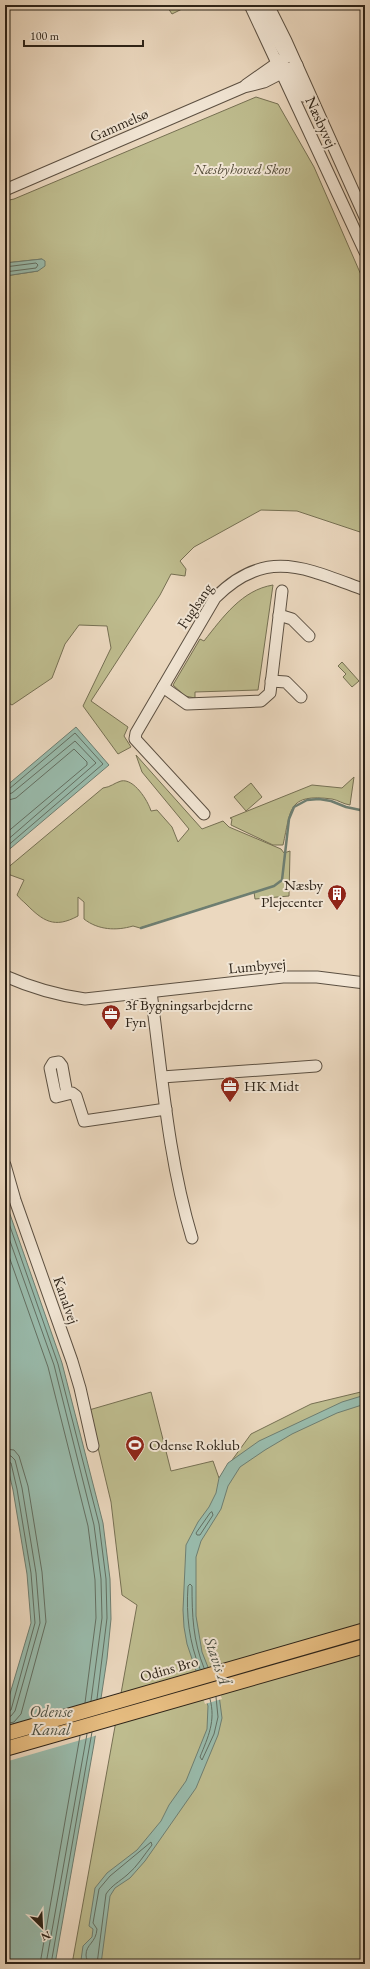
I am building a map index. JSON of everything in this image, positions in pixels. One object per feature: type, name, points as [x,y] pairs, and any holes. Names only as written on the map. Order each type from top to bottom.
[{"type":"main road","name":"Odins Bro","points":[[5,1734],[365,1630]]},
{"type":"main road","points":[[5,1749],[365,1646]]},
{"type":"street","name":"Næsbyvej","points":[[250,5],[287,63],[336,154],[365,217]]},
{"type":"street","points":[[257,5],[287,63]]},
{"type":"street","name":"Næsbyvej","points":[[268,5],[287,63],[365,252]]},
{"type":"street","name":"Gammelsø","points":[[5,190],[244,87],[250,81],[287,63]]},
{"type":"street","name":"Fuglsang","points":[[204,814],[134,739],[136,733],[215,598],[227,586],[242,575],[262,568],[281,566],[302,568],[365,590]]},
{"type":"street","points":[[163,687],[187,704],[254,702],[261,701],[266,698],[270,693],[282,591]]},
{"type":"street","points":[[279,615],[292,619],[309,636]]},
{"type":"street","points":[[271,681],[286,682],[301,697]]},
{"type":"street","name":"Lumbyvej","points":[[5,976],[55,995],[85,999],[283,977],[317,977],[365,983]]},
{"type":"street","points":[[151,992],[166,1109],[184,1212],[192,1238]]},
{"type":"street","points":[[162,1076],[316,1066]]},
{"type":"street","points":[[67,1094],[72,1093],[76,1096],[84,1120],[166,1109]]},
{"type":"street","name":"Kanalvej","points":[[5,1166],[16,1205],[72,1361],[80,1388],[93,1446]]},
{"type":"green space","points":[[166,5],[190,5],[172,14]]},
{"type":"green space","name":"Næsbyhoved Skov","points":[[256,97],[278,104],[314,167],[365,284],[365,541],[363,533],[297,511],[261,510],[194,547],[180,561],[186,569],[185,576],[171,574],[160,595],[91,701],[128,727],[124,736],[131,747],[118,754],[83,706],[111,648],[107,626],[79,625],[65,644],[52,678],[12,705],[5,701],[5,276],[38,271],[42,259],[5,263],[5,201],[14,199]]},
{"type":"green space","points":[[273,585],[258,690],[195,692],[195,698],[185,696],[173,685],[200,639],[204,641],[226,614],[252,592]]},
{"type":"green space","points":[[342,662],[359,681],[352,687],[343,677],[346,674],[338,666]]},
{"type":"green space","points":[[136,755],[202,829],[223,821],[229,827],[281,849],[284,853],[290,851],[289,896],[255,899],[254,892],[140,928],[133,926],[120,929],[101,927],[89,923],[84,919],[84,902],[78,897],[78,916],[62,922],[44,919],[20,899],[17,895],[24,880],[5,873],[5,870],[103,788],[121,781],[131,783],[144,796],[151,811],[157,810],[172,827],[178,842],[189,829],[142,772]]},
{"type":"green space","points":[[354,777],[350,805],[332,799],[317,798],[306,799],[299,802],[290,813],[283,845],[273,845],[231,825],[232,819],[230,818],[312,785],[342,788]]},
{"type":"green space","points":[[251,783],[262,797],[246,811],[234,797]]},
{"type":"green space","points":[[365,1391],[365,1964],[72,1964],[137,1605],[122,1595],[111,1502],[89,1410],[151,1392],[171,1471],[213,1461],[219,1478],[251,1434],[311,1404]]},
{"type":"water","points":[[42,259],[45,261],[45,266],[38,271],[5,276],[5,263]]},
{"type":"water","points":[[76,727],[109,765],[5,853],[5,787]]},
{"type":"water","name":"Odense Kanal","points":[[5,1200],[62,1363],[103,1523],[110,1579],[111,1619],[107,1659],[94,1744],[55,1964],[5,1964],[5,1720],[9,1697],[31,1623],[27,1574],[13,1490],[5,1456]]},
{"type":"water","points":[[365,1395],[365,1404],[337,1413],[292,1434],[265,1450],[240,1467],[228,1486],[221,1509],[201,1541],[196,1557],[196,1616],[202,1652],[219,1695],[222,1718],[218,1735],[196,1788],[145,1861],[130,1878],[115,1888],[110,1896],[101,1964],[85,1964],[81,1960],[83,1946],[92,1937],[93,1929],[89,1926],[95,1888],[107,1873],[137,1850],[161,1821],[169,1805],[186,1781],[207,1729],[208,1706],[187,1644],[184,1627],[183,1610],[186,1545],[198,1522],[209,1507],[216,1493],[219,1478],[228,1463],[259,1441],[342,1402]]},
{"type":"pier","points":[[210,1668],[222,1699],[205,1704],[194,1672]]},
{"type":"pier","points":[[103,1699],[98,1735],[5,1762],[5,1727]]},
{"type":"waterway","points":[[141,928],[274,886],[282,880],[289,819],[294,807],[307,800],[319,799],[331,801],[346,807],[365,811]]},
{"type":"place","name":"Næsby Plejecenter","points":[[337,911]]},
{"type":"place","name":"3f Bygningsarbejderne Fyn","points":[[111,1031]]},
{"type":"place","name":"HK Midt","points":[[230,1103]]},
{"type":"place","name":"Odense Roklub","points":[[135,1462]]},
{"type":"water label","name":"Stavis Å","points":[[218,1661]]}]
